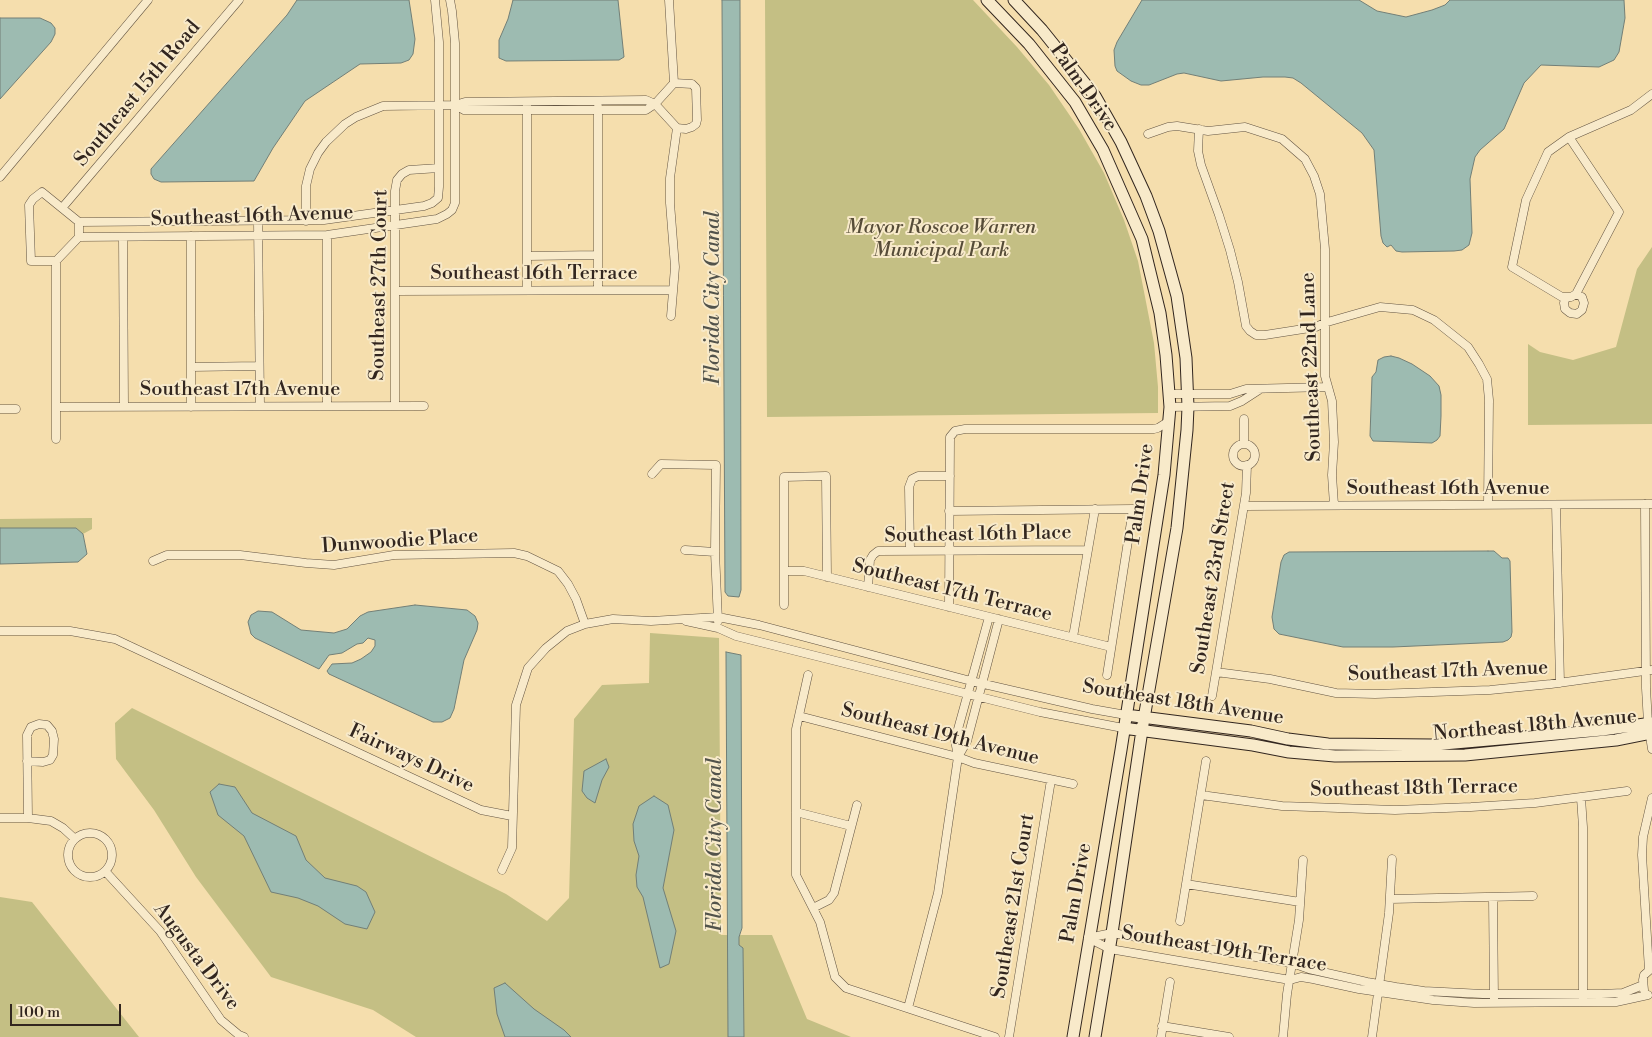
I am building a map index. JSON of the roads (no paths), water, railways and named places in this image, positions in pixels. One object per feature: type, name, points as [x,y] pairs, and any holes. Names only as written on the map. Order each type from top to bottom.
[{"type":"main road","name":"Palm Drive","points":[[987,0],[1029,44],[1074,102],[1103,150],[1142,239],[1160,313],[1166,355],[1170,408],[1168,438],[1156,526],[1073,1037]]},
{"type":"main road","name":"Palm Drive","points":[[1014,0],[1042,30],[1095,96],[1121,142],[1146,196],[1159,230],[1177,296],[1186,358],[1188,407],[1184,475],[1177,528],[1142,730],[1110,949],[1095,1037]]},
{"type":"main road","name":"Southeast 18th Avenue","points":[[1126,715],[1251,732],[1288,739],[1336,744],[1432,745],[1602,730],[1650,728]]},
{"type":"main road","name":"Northeast 18th Avenue","points":[[1123,728],[1289,752],[1335,756],[1465,755],[1606,741],[1650,728]]},
{"type":"street","points":[[0,177],[148,0]]},
{"type":"street","name":"Southeast 15th Road","points":[[62,208],[239,0]]},
{"type":"street","points":[[435,0],[439,42],[439,168]]},
{"type":"street","points":[[450,0],[455,43],[455,105]]},
{"type":"street","points":[[455,105],[464,110],[646,110],[655,104],[674,83],[668,0]]},
{"type":"street","points":[[306,221],[306,186],[310,169],[326,142],[345,124],[362,114],[383,106],[455,105],[465,102],[646,100],[655,104],[677,128],[686,129],[696,124],[697,120],[696,88],[692,84],[674,83]]},
{"type":"street","points":[[1569,138],[1619,212],[1576,294],[1571,297],[1562,297],[1512,268],[1526,200],[1548,152],[1569,138],[1630,110],[1652,94]]},
{"type":"street","points":[[598,100],[598,290]]},
{"type":"street","points":[[527,101],[527,290]]},
{"type":"street","name":"Southeast 16th Avenue","points":[[79,238],[327,235],[437,219],[452,210],[455,203],[455,105]]},
{"type":"street","name":"Southeast 22nd Lane","points":[[1148,134],[1168,126],[1208,131],[1245,127],[1282,139],[1305,159],[1314,176],[1320,194],[1325,250],[1325,376],[1332,401],[1334,505]]},
{"type":"street","points":[[671,316],[675,267],[670,178],[677,128]]},
{"type":"street","points":[[1199,129],[1198,151],[1201,165],[1230,250],[1246,326],[1256,334],[1265,335],[1316,327],[1380,307],[1413,310],[1434,320],[1468,347],[1480,364],[1487,379],[1489,400],[1488,505]]},
{"type":"street","name":"Southeast 16th Avenue","points":[[79,222],[306,221],[424,206],[438,198],[439,168]]},
{"type":"street","name":"Southeast 27th Court","points":[[395,406],[395,191],[397,180],[402,174],[410,170],[439,168]]},
{"type":"street","points":[[42,192],[62,208],[79,222],[79,238],[56,260],[31,261],[29,205],[32,199],[42,192]]},
{"type":"street","points":[[258,221],[260,406]]},
{"type":"street","points":[[327,235],[327,406]]},
{"type":"street","points":[[191,236],[191,407]]},
{"type":"street","points":[[123,237],[124,407]]},
{"type":"street","points":[[527,256],[598,255]]},
{"type":"street","points":[[56,260],[56,439]]},
{"type":"street","name":"Southeast 16th Terrace","points":[[395,290],[673,290]]},
{"type":"street","points":[[1566,297],[1565,309],[1570,314],[1577,314],[1582,310],[1584,303],[1582,297],[1576,294]]},
{"type":"street","points":[[191,367],[259,366]]},
{"type":"street","points":[[1169,394],[1230,394],[1246,389],[1328,387]]},
{"type":"street","points":[[1170,408],[1230,406],[1242,401],[1261,388]]},
{"type":"street","name":"Southeast 17th Avenue","points":[[56,407],[424,406]]},
{"type":"street","points":[[0,409],[16,409]]},
{"type":"street","points":[[1244,419],[1244,444]]},
{"type":"street","points":[[949,607],[950,436],[955,431],[965,429],[1154,429],[1169,421]]},
{"type":"street","points":[[1154,429],[1168,438]]},
{"type":"street","points":[[1244,444],[1250,446],[1255,455],[1252,462],[1247,465],[1239,465],[1232,456],[1237,446],[1244,444]]},
{"type":"street","points":[[652,474],[661,464],[716,465],[715,552],[718,628],[678,619]]},
{"type":"street","name":"Southeast 23rd Street","points":[[1212,696],[1244,506],[1247,465]]},
{"type":"street","points":[[784,605],[784,477],[826,476],[827,577]]},
{"type":"street","points":[[910,551],[909,486],[912,479],[918,476],[950,476]]},
{"type":"street","points":[[1648,504],[1649,670],[1646,688],[1652,749]]},
{"type":"street","name":"Southeast 16th Avenue","points":[[1244,506],[1648,504]]},
{"type":"street","points":[[1556,505],[1560,683]]},
{"type":"street","points":[[950,511],[1133,509],[1107,675]]},
{"type":"street","points":[[1073,637],[1095,510]]},
{"type":"street","points":[[685,550],[715,552]]},
{"type":"street","name":"Southeast 16th Place","points":[[868,587],[870,560],[878,551],[1088,550]]},
{"type":"street","name":"Dunwoodie Place","points":[[153,561],[174,555],[240,555],[334,565],[394,555],[514,553],[526,556],[558,572],[568,584],[576,599],[585,624]]},
{"type":"street","name":"Southeast 17th Terrace","points":[[784,571],[804,572],[827,577],[1111,647]]},
{"type":"street","points":[[502,870],[512,848],[516,705],[528,668],[546,648],[567,630],[585,624],[613,619],[652,621],[718,617]]},
{"type":"street","name":"Southeast 18th Avenue","points":[[718,617],[759,625],[982,683],[1092,709],[1126,715]]},
{"type":"street","points":[[908,1008],[938,893],[958,757],[955,740],[970,680],[989,617]]},
{"type":"street","points":[[958,757],[967,741],[998,619]]},
{"type":"street","name":"Southeast 18th Avenue","points":[[718,628],[736,636],[978,697],[1040,712],[1123,728]]},
{"type":"street","name":"Fairways Drive","points":[[0,631],[70,631],[115,639],[481,810],[512,816]]},
{"type":"street","points":[[1649,670],[1652,682]]},
{"type":"street","name":"Southeast 17th Avenue","points":[[1216,672],[1270,679],[1336,693],[1375,694],[1490,690],[1560,683],[1649,670]]},
{"type":"street","points":[[808,675],[796,729],[796,876],[820,922],[835,977],[846,988],[995,1037]]},
{"type":"street","name":"Southeast 19th Avenue","points":[[799,716],[958,757],[974,763],[1073,784]]},
{"type":"street","points":[[27,761],[43,762],[50,760],[54,755],[54,738],[52,731],[47,725],[39,724],[31,727],[27,735],[27,761],[28,818]]},
{"type":"street","points":[[1180,922],[1206,760]]},
{"type":"street","name":"Southeast 21st Court","points":[[1009,1037],[1051,780]]},
{"type":"street","name":"Southeast 18th Terrace","points":[[1201,795],[1282,806],[1395,810],[1471,807],[1581,798],[1628,791]]},
{"type":"street","points":[[1581,798],[1583,827],[1583,998]]},
{"type":"street","points":[[1650,996],[1643,985],[1644,975],[1651,969],[1642,855],[1643,837],[1652,798]]},
{"type":"street","points":[[813,908],[830,900],[834,893],[857,805]]},
{"type":"street","points":[[796,812],[852,826]]},
{"type":"street","points":[[0,818],[28,818],[51,821],[63,828],[75,839]]},
{"type":"street","points":[[89,833],[97,834],[109,843],[112,850],[112,858],[110,865],[105,871],[93,877],[79,874],[74,870],[68,858],[70,846],[75,839],[89,833]]},
{"type":"street","points":[[1372,1037],[1390,899],[1392,859]]},
{"type":"street","points":[[1283,1037],[1300,902],[1303,860]]},
{"type":"street","name":"Augusta Drive","points":[[105,871],[160,931],[221,1020],[244,1037]]},
{"type":"street","points":[[1186,884],[1300,902]]},
{"type":"street","points":[[1390,899],[1533,896]]},
{"type":"street","points":[[1493,897],[1494,1003]]},
{"type":"street","name":"Southeast 19th Terrace","points":[[1088,938],[1112,933],[1292,963],[1378,988],[1433,1000],[1494,1003],[1583,998],[1623,993],[1643,985]]},
{"type":"street","name":"Southeast 19th Terrace","points":[[1088,938],[1110,949],[1290,980],[1301,977],[1378,988],[1583,998],[1616,1002],[1650,996]]},
{"type":"street","points":[[1266,976],[1269,959]]},
{"type":"street","points":[[1160,1037],[1170,982]]},
{"type":"street","points":[[1162,1026],[1229,1037]]},
{"type":"water","points":[[297,0],[409,0],[415,39],[413,54],[409,60],[401,63],[360,64],[305,101],[273,148],[254,181],[161,182],[154,179],[151,169],[287,15]]},
{"type":"water","points":[[513,0],[618,0],[624,57],[619,60],[506,61],[499,58],[499,40],[508,19]]},
{"type":"water","name":"Florida City Canal","points":[[722,0],[740,0],[741,590],[739,597],[728,596],[725,592]]},
{"type":"water","points":[[1142,0],[1359,0],[1377,11],[1406,17],[1445,5],[1450,0],[1624,0],[1625,18],[1619,52],[1614,60],[1599,67],[1541,65],[1524,83],[1504,129],[1480,150],[1475,157],[1470,179],[1472,233],[1469,245],[1462,250],[1454,251],[1402,252],[1396,251],[1391,245],[1387,247],[1383,243],[1381,236],[1374,150],[1362,133],[1301,83],[1293,78],[1285,77],[1221,81],[1184,73],[1149,85],[1141,85],[1131,81],[1117,71],[1114,50]]},
{"type":"water","points":[[0,18],[40,18],[51,23],[55,28],[55,34],[51,42],[0,99]]},
{"type":"water","points":[[1391,356],[1412,364],[1430,376],[1439,386],[1441,395],[1440,436],[1432,443],[1373,441],[1370,436],[1372,377],[1376,372],[1378,360]]},
{"type":"water","points":[[0,528],[76,528],[83,534],[87,554],[78,562],[0,564]]},
{"type":"water","points":[[1494,551],[1502,558],[1508,558],[1510,561],[1512,632],[1511,637],[1503,642],[1393,647],[1343,647],[1279,634],[1274,629],[1272,617],[1281,562],[1284,555],[1289,552]]},
{"type":"water","points":[[415,605],[467,610],[475,616],[478,623],[477,630],[464,660],[454,709],[450,718],[442,722],[433,722],[329,674],[327,671],[332,664],[352,663],[371,652],[375,646],[375,640],[368,638],[363,643],[357,644],[342,653],[329,655],[319,669],[255,638],[251,634],[248,622],[251,615],[258,611],[272,612],[301,630],[334,633],[347,629],[360,616],[368,612]]},
{"type":"water","name":"Florida City Canal","points":[[726,652],[741,655],[742,928],[739,945],[743,948],[744,1037],[728,1037]]},
{"type":"water","points":[[606,759],[609,767],[602,780],[595,803],[587,798],[582,791],[584,771]]},
{"type":"water","points":[[219,784],[235,787],[252,813],[296,836],[306,860],[325,878],[357,886],[366,892],[375,912],[367,929],[345,924],[318,906],[298,898],[271,892],[244,836],[218,815],[210,792]]},
{"type":"water","points":[[654,796],[668,805],[674,830],[663,888],[676,931],[669,964],[660,968],[643,897],[637,887],[636,875],[639,856],[634,841],[633,824],[639,806]]},
{"type":"water","points":[[505,983],[534,1009],[571,1037],[505,1037],[497,1014],[494,988]]},
{"type":"park label","name":"Mayor Roscoe Warren Municipal Park","points":[[941,240]]}]
